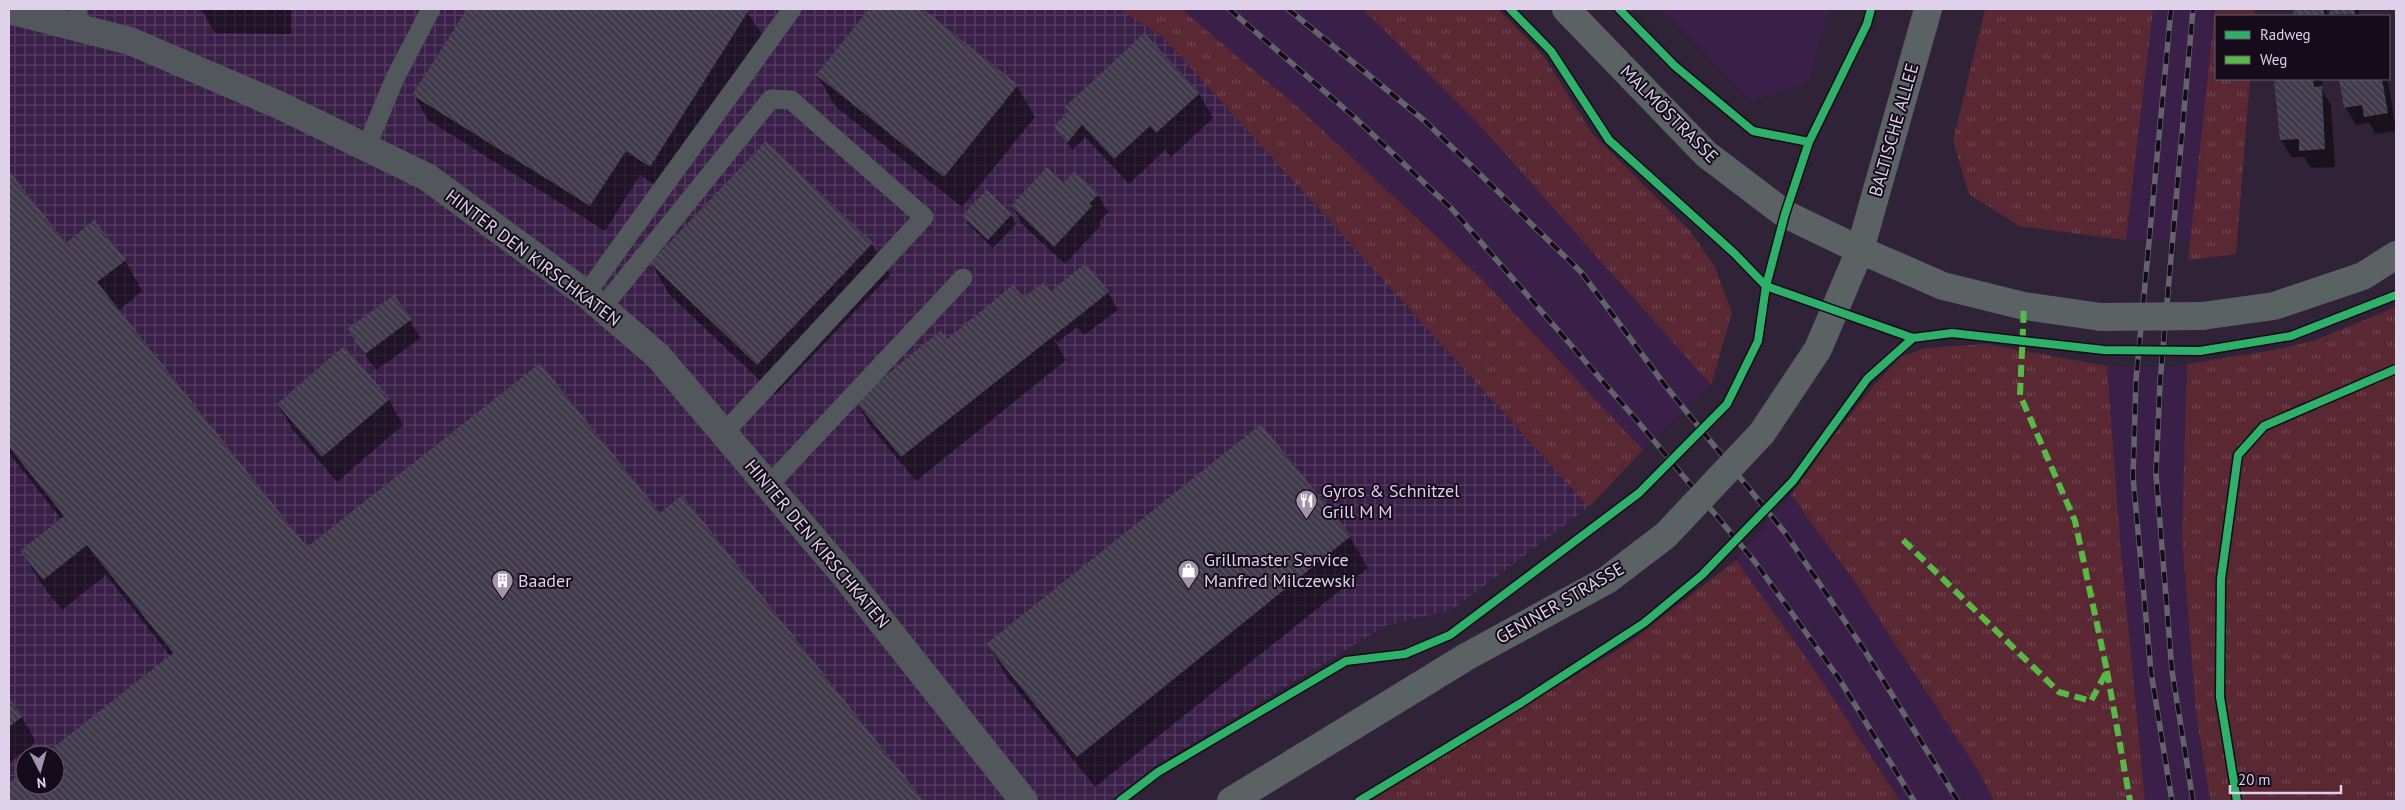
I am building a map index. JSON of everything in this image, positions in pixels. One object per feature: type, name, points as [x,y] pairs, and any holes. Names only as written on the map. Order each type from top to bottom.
[{"type":"main road","name":"MALMÖSTRASSE","points":[[1566,9],[1706,154],[1785,214],[1860,250],[1943,286],[2024,306],[2101,317],[2202,316],[2274,306],[2363,276],[2396,255]]},
{"type":"main road","name":"BALTISCHE ALLEE","points":[[1860,250],[1928,9]]},
{"type":"main road","name":"GENINER STRASSE","points":[[1231,801],[1466,657],[1607,580],[1666,535],[1762,433],[1818,349],[1860,250]]},
{"type":"street","name":"HINTER DEN KIRSCHKATEN","points":[[9,10],[78,18],[279,105],[427,177],[594,301],[658,356],[846,577],[1024,801]]},
{"type":"lane","points":[[366,148],[395,78],[431,9]]},
{"type":"lane","points":[[594,301],[792,9]]},
{"type":"lane","points":[[594,301],[771,99],[790,100],[924,217],[724,433]]},
{"type":"lane","points":[[769,486],[963,278]]},
{"type":"shaded area","points":[[9,9],[1119,9],[1163,37],[1589,507],[1452,610],[1387,625],[1155,766],[1110,801],[9,801]]},
{"type":"shaded area","points":[[1181,9],[1363,9],[1475,120],[1711,385],[1643,450],[1482,279],[1300,109]]},
{"type":"shaded area","points":[[1662,9],[1829,9],[1810,80],[1751,102]]},
{"type":"shaded area","points":[[2153,9],[2215,9],[2191,240],[2126,240]]},
{"type":"shaded area","points":[[2187,364],[2182,537],[2196,712],[2210,801],[2145,801],[2120,540],[2107,366],[2173,367]]},
{"type":"shaded area","points":[[1791,495],[1852,578],[1979,772],[1994,801],[1900,801],[1810,663],[1736,560]]},
{"type":"green space","points":[[1119,9],[1181,9],[1300,109],[1482,279],[1643,450],[1589,507],[1163,37]]},
{"type":"green space","points":[[1363,9],[1498,9],[1543,55],[1592,133],[1690,231],[1715,267],[1732,313],[1711,385],[1475,120]]},
{"type":"green space","points":[[1985,9],[2153,9],[2126,240],[2019,226],[1969,194],[1953,141]]},
{"type":"green space","points":[[2215,9],[2255,9],[2254,15],[2215,15],[2215,80],[2250,80],[2236,254],[2188,260]]},
{"type":"green space","points":[[2396,307],[2396,801],[2210,801],[2196,712],[2182,537],[2187,364],[2274,350],[2313,341]]},
{"type":"green space","points":[[1986,344],[2107,366],[2120,540],[2145,801],[1994,801],[1979,772],[1852,578],[1791,495],[1832,438],[1874,385],[1901,357],[1925,348]]},
{"type":"green space","points":[[1736,560],[1810,663],[1900,801],[1370,801],[1630,642]]},
{"type":"building","points":[[467,9],[749,10],[650,167],[626,151],[590,206],[412,95]]},
{"type":"building","points":[[869,9],[923,9],[1018,85],[944,177],[816,75]]},
{"type":"building","points":[[2293,9],[2324,9],[2324,15],[2294,15]]},
{"type":"building","points":[[2330,9],[2355,9],[2355,14],[2330,14]]},
{"type":"building","points":[[1144,33],[1200,93],[1156,133],[1150,126],[1114,159],[1082,125],[1067,143],[1053,127],[1069,111],[1065,107]]},
{"type":"building","points":[[2274,80],[2313,80],[2314,87],[2322,86],[2325,149],[2299,151],[2299,139],[2280,140]]},
{"type":"building","points":[[2339,80],[2382,80],[2388,113],[2364,117],[2362,105],[2344,108]]},
{"type":"building","points":[[766,141],[873,243],[757,365],[650,263]]},
{"type":"building","points":[[1047,167],[1064,183],[1074,171],[1099,194],[1089,204],[1092,206],[1054,247],[1011,206]]},
{"type":"building","name":"Baader","points":[[9,171],[66,243],[94,220],[126,260],[97,282],[307,547],[540,363],[660,513],[682,495],[924,801],[9,801],[9,783],[15,778],[15,795],[65,795],[65,745],[57,745],[173,653],[87,545],[43,580],[20,551],[64,516],[9,447]]},
{"type":"building","points":[[987,190],[1012,214],[988,240],[962,216]]},
{"type":"building","points":[[1086,263],[1109,292],[901,457],[855,401],[940,331],[947,339],[1013,285],[1024,297],[1044,282],[1051,291]]},
{"type":"building","points":[[394,295],[412,319],[365,354],[347,329]]},
{"type":"building","points":[[344,346],[390,399],[322,457],[277,404]]},
{"type":"building","points":[[1261,424],[1351,536],[1077,757],[986,644]]},
{"type":"building","points":[[9,698],[23,716],[9,727]]},
{"type":"railway","points":[[1229,9],[1353,116],[1452,209],[1640,424],[1755,562],[1838,677],[1914,801]]},
{"type":"railway","points":[[1288,9],[1426,122],[1581,272],[1664,384],[1786,534],[1865,651],[1958,801]]},
{"type":"railway","points":[[2171,9],[2136,380],[2133,477],[2151,672],[2172,801]]},
{"type":"railway","points":[[2193,9],[2160,382],[2156,474],[2172,671],[2193,801]]},
{"type":"marked path","points":[[1903,540],[2059,692],[2091,701],[2107,671],[2075,521],[2020,395],[2024,306]]},
{"type":"marked path","points":[[2107,671],[2130,801]]},
{"type":"cycle path","points":[[1510,9],[1551,51],[1609,140],[1734,253],[1766,286],[1913,338],[1952,333],[2104,350],[2200,351],[2291,336],[2396,295]]},
{"type":"cycle path","points":[[1619,9],[1675,66],[1753,131],[1809,142]]},
{"type":"cycle path","points":[[1120,801],[1158,772],[1346,661],[1405,654],[1450,635],[1639,493],[1727,404],[1758,341],[1766,286],[1785,214],[1809,142],[1867,24],[1871,9]]},
{"type":"cycle path","points":[[1359,801],[1521,703],[1644,623],[1702,575],[1793,481],[1867,379],[1913,338]]},
{"type":"cycle path","points":[[2237,801],[2220,697],[2221,579],[2238,455],[2264,426],[2396,369]]},
{"type":"place","name":"Gyros & Schnitzel Grill M M","points":[[1306,520]]},
{"type":"place","name":"Grillmaster Service Manfred Milczewski","points":[[1188,589]]},
{"type":"place","name":"Baader","points":[[502,600]]}]
